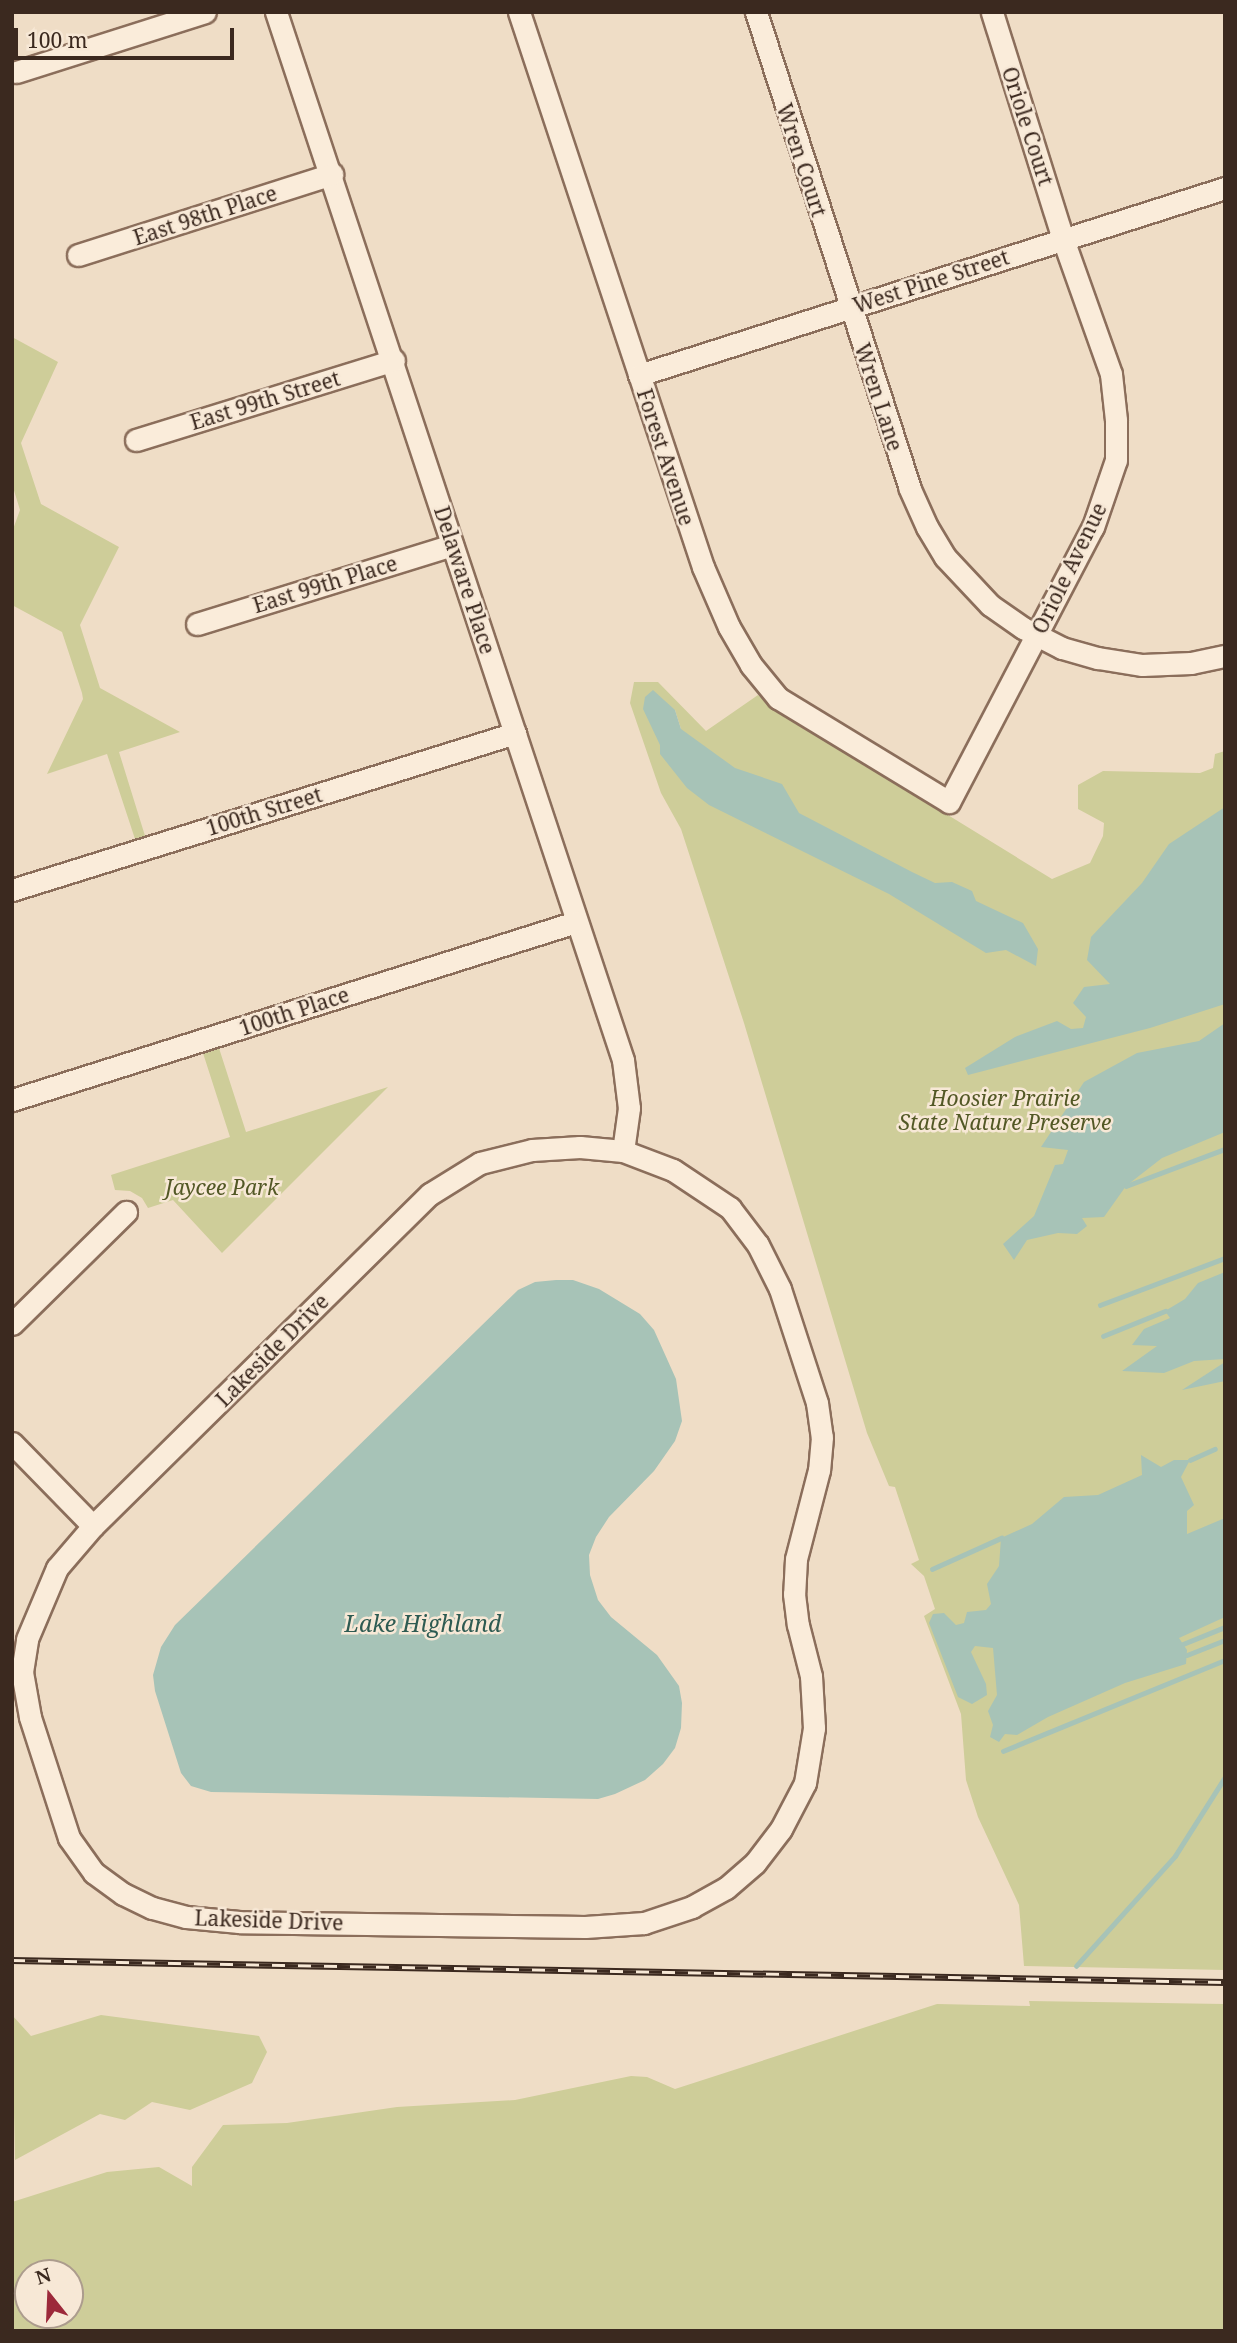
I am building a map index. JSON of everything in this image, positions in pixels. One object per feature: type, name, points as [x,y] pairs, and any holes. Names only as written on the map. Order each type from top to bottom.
[{"type":"street","points":[[16,72],[205,12]]},
{"type":"street","name":"Delaware Place","points":[[276,12],[394,360],[452,545],[624,1060],[629,1108],[623,1151]]},
{"type":"street","name":"Forest Avenue","points":[[519,12],[710,587],[751,665],[785,703],[949,802]]},
{"type":"street","name":"Wren Court","points":[[756,12],[849,307]]},
{"type":"street","name":"Oriole Court","points":[[992,12],[1063,239]]},
{"type":"street","name":"East 98th Place","points":[[78,255],[332,174]]},
{"type":"street","name":"West Pine Street","points":[[639,374],[1225,188]]},
{"type":"street","name":"Oriole Avenue","points":[[949,802],[1093,527],[1116,460],[1116,420],[1111,374],[1063,239]]},
{"type":"street","name":"Wren Lane","points":[[849,307],[909,487],[927,527],[954,569],[990,605],[1035,636],[1078,653],[1142,665],[1183,664],[1225,656]]},
{"type":"street","name":"East 99th Street","points":[[136,440],[394,360]]},
{"type":"street","name":"East 99th Place","points":[[197,624],[452,545]]},
{"type":"street","name":"100th Street","points":[[12,890],[515,733]]},
{"type":"street","name":"100th Place","points":[[12,1100],[576,922]]},
{"type":"street","name":"Lakeside Drive","points":[[580,1147],[623,1151],[673,1170],[730,1208],[758,1244],[780,1289],[817,1403],[822,1437],[819,1470],[796,1559],[794,1594],[798,1625],[811,1676],[814,1728],[805,1783],[781,1829],[755,1863],[726,1888],[692,1907],[644,1923],[585,1927],[239,1922],[186,1917],[152,1908],[123,1894],[94,1873],[69,1838],[30,1717],[22,1672],[27,1639],[57,1568],[93,1526],[430,1194],[480,1163],[532,1150],[580,1147]]},
{"type":"street","points":[[12,1324],[126,1212]]},
{"type":"street","points":[[12,1443],[93,1526]]},
{"type":"green space","points":[[12,337],[58,362],[21,443],[41,504],[119,547],[80,625],[100,688],[180,732],[119,752],[146,839],[136,842],[107,754],[47,774],[83,699],[62,632],[12,605],[12,532],[20,510],[12,484]]},
{"type":"green space","name":"Hoosier Prairie State Nature Preserve","points":[[634,682],[658,682],[706,731],[758,695],[772,707],[1052,879],[1090,863],[1103,836],[1104,823],[1078,809],[1078,785],[1103,771],[1200,773],[1213,768],[1215,754],[1225,751],[1225,1970],[1024,1966],[1019,1905],[978,1817],[966,1780],[961,1714],[924,1616],[935,1609],[924,1576],[911,1564],[919,1560],[895,1487],[889,1486],[867,1433],[744,1023],[681,829],[661,793],[630,703]],"holes":[[[675,710],[681,729],[660,754],[660,745]]]},
{"type":"green space","name":"Jaycee Park","points":[[218,1045],[246,1132],[388,1087],[222,1253],[173,1200],[148,1208],[142,1198],[130,1191],[115,1190],[111,1175],[230,1137],[202,1050]]},
{"type":"green space","points":[[1029,2001],[1225,2004],[1225,2331],[12,2331],[12,2202],[107,2172],[159,2167],[192,2186],[192,2167],[223,2125],[287,2123],[397,2107],[515,2100],[631,2076],[647,2077],[675,2089],[937,2004],[1030,2006]]},
{"type":"green space","points":[[12,2015],[31,2036],[101,2015],[259,2036],[267,2052],[252,2083],[190,2110],[152,2102],[125,2120],[100,2114],[15,2160]]},
{"type":"water","points":[[653,690],[675,710],[681,729],[735,768],[782,784],[799,813],[935,883],[952,882],[972,891],[976,901],[1023,923],[1038,949],[1036,966],[1006,950],[986,953],[889,894],[709,805],[687,788],[660,754],[660,745],[643,709],[645,697]]},
{"type":"water","points":[[1225,807],[1225,1004],[1150,1028],[968,1075],[965,1068],[1015,1037],[1057,1021],[1071,1029],[1083,1028],[1086,1017],[1073,1003],[1084,987],[1110,984],[1087,960],[1091,937],[1142,883],[1169,844]]},
{"type":"water","points":[[1225,1023],[1225,1132],[1162,1158],[1126,1186],[1104,1217],[1082,1218],[1087,1226],[1077,1234],[1058,1233],[1027,1240],[1014,1260],[1003,1244],[1034,1216],[1055,1165],[1063,1164],[1068,1150],[1041,1147],[1084,1082],[1137,1053],[1199,1041]]},
{"type":"water","points":[[1225,1272],[1225,1359],[1194,1361],[1164,1373],[1122,1371],[1157,1346],[1132,1345],[1144,1329],[1170,1318],[1165,1311],[1185,1299],[1198,1283]]},
{"type":"water","name":"Lake Highland","points":[[573,1280],[599,1289],[640,1314],[654,1330],[676,1379],[682,1421],[675,1441],[654,1471],[609,1517],[596,1537],[589,1555],[590,1575],[598,1600],[611,1617],[657,1655],[679,1686],[682,1703],[681,1728],[675,1748],[663,1764],[645,1780],[598,1799],[211,1792],[191,1786],[181,1773],[155,1691],[153,1675],[161,1647],[175,1625],[518,1290],[535,1282]]},
{"type":"water","points":[[1225,1362],[1225,1381],[1182,1390]]},
{"type":"water","points":[[1141,1455],[1161,1467],[1174,1460],[1190,1460],[1181,1477],[1194,1505],[1187,1511],[1187,1534],[1225,1518],[1225,1617],[1179,1638],[1187,1650],[1186,1664],[1125,1683],[1048,1717],[1017,1735],[1005,1734],[999,1742],[990,1737],[993,1725],[988,1711],[997,1695],[993,1648],[975,1646],[971,1652],[986,1684],[987,1695],[972,1704],[958,1697],[929,1623],[933,1614],[944,1613],[956,1625],[964,1623],[967,1612],[986,1610],[991,1604],[987,1584],[999,1566],[1001,1538],[1032,1524],[1064,1497],[1098,1495],[1142,1475]]},
{"type":"waterway","points":[[1126,1186],[1225,1149]]},
{"type":"waterway","points":[[1100,1305],[1225,1258]]},
{"type":"waterway","points":[[1103,1336],[1165,1311]]},
{"type":"waterway","points":[[1190,1460],[1215,1449]]},
{"type":"waterway","points":[[932,1569],[1001,1538]]},
{"type":"waterway","points":[[1183,1644],[1225,1627]]},
{"type":"waterway","points":[[1187,1655],[1225,1640]]},
{"type":"waterway","points":[[1003,1751],[1225,1660]]},
{"type":"waterway","points":[[1076,1966],[1175,1856],[1225,1777]]},
{"type":"railway","points":[[12,1960],[1225,1982]]}]
